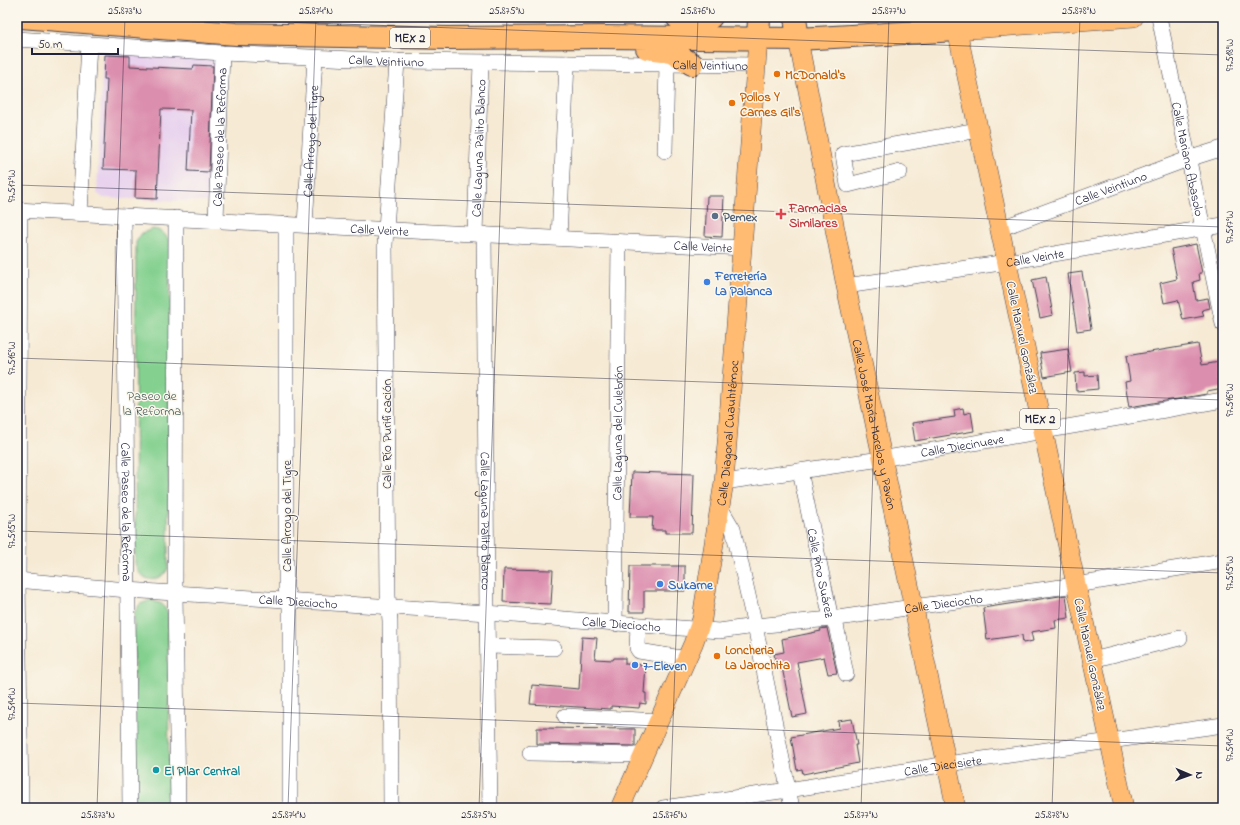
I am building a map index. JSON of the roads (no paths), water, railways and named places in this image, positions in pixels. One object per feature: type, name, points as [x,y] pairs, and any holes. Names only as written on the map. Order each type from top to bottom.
[{"type":"highway","name":"MEX 2","points":[[21,17],[244,34],[447,38],[602,37],[758,40],[798,39],[955,23]]},
{"type":"highway","points":[[677,17],[711,17]]},
{"type":"highway","points":[[758,40],[760,17]]},
{"type":"highway","points":[[795,17],[798,39]]},
{"type":"highway","points":[[602,37],[622,45],[671,51],[692,64]]},
{"type":"main road","points":[[955,23],[1134,17]]},
{"type":"main road","name":"Calle Manuel González","points":[[955,23],[1124,808]]},
{"type":"main road","name":"Calle José María Morelos y Pavón","points":[[798,39],[846,286],[956,808]]},
{"type":"main road","name":"Calle Diagonal Cuauhtémoc","points":[[620,808],[687,659],[702,619],[708,586],[724,482],[758,40]]},
{"type":"street","name":"Calle Mariano Abasolo","points":[[1158,17],[1223,324]]},
{"type":"street","name":"Calle Veintiuno","points":[[17,40],[222,53],[397,61],[757,65]]},
{"type":"street","points":[[80,213],[89,44]]},
{"type":"street","name":"Calle Paseo de la Reforma","points":[[216,220],[222,53]]},
{"type":"street","name":"Calle Arroyo del Tigre","points":[[305,225],[315,58]]},
{"type":"street","name":"Calle Río Purificación","points":[[391,808],[385,253],[397,61]]},
{"type":"street","name":"Calle Laguna Palito Blanco","points":[[481,63],[479,234],[490,808]]},
{"type":"street","points":[[559,238],[567,63]]},
{"type":"street","points":[[665,151],[667,64]]},
{"type":"street","points":[[900,172],[848,185],[843,154],[978,130]]},
{"type":"street","name":"Calle Veintiuno","points":[[999,229],[1188,159],[1223,148]]},
{"type":"street","points":[[19,210],[17,580],[21,808]]},
{"type":"street","name":"Calle Veinte","points":[[19,210],[743,248]]},
{"type":"street","name":"Calle Paseo de la Reforma","points":[[124,216],[130,808]]},
{"type":"street","points":[[176,218],[174,592],[178,808]]},
{"type":"street","name":"Calle Arroyo del Tigre","points":[[286,224],[286,589],[290,600],[290,808]]},
{"type":"street","name":"Calle Veinte","points":[[846,286],[1006,262],[1223,225]]},
{"type":"street","name":"Calle Laguna del Culebrón","points":[[615,624],[619,242]]},
{"type":"street","name":"Calle Diecinueve","points":[[724,482],[882,459],[1223,400]]},
{"type":"street","name":"Calle Pino Suárez","points":[[800,471],[831,619],[836,625],[846,674]]},
{"type":"street","points":[[720,507],[733,529],[755,626],[792,808]]},
{"type":"street","name":"Calle Dieciocho","points":[[17,580],[127,590],[487,613],[719,631],[831,619],[1076,585],[1223,561]]},
{"type":"street","points":[[638,625],[637,648],[639,651],[687,659]]},
{"type":"street","points":[[1092,660],[1180,638]]},
{"type":"street","points":[[488,646],[554,648]]},
{"type":"street","points":[[565,716],[660,721]]},
{"type":"street","name":"Calle Diecisiete","points":[[663,808],[788,790],[947,764],[1223,725]]},
{"type":"street","points":[[530,753],[644,755]]},
{"type":"place","name":"McDonald's","points":[[777,74]]},
{"type":"place","name":"Pollos Y Carnes Gil's","points":[[732,103]]},
{"type":"place","name":"Farmacias Similares","points":[[781,214]]},
{"type":"place","name":"Pemex","points":[[715,216]]},
{"type":"place","name":"Ferretería La Palanca","points":[[707,282]]},
{"type":"place","name":"Sukarne","points":[[660,584]]},
{"type":"place","name":"Loncheria La Jarochita","points":[[717,656]]},
{"type":"place","name":"7-Eleven","points":[[635,665]]},
{"type":"place","name":"El Pilar Central","points":[[156,770]]},
{"type":"park label","name":"Paseo de la Reforma","points":[[152,402]]}]
